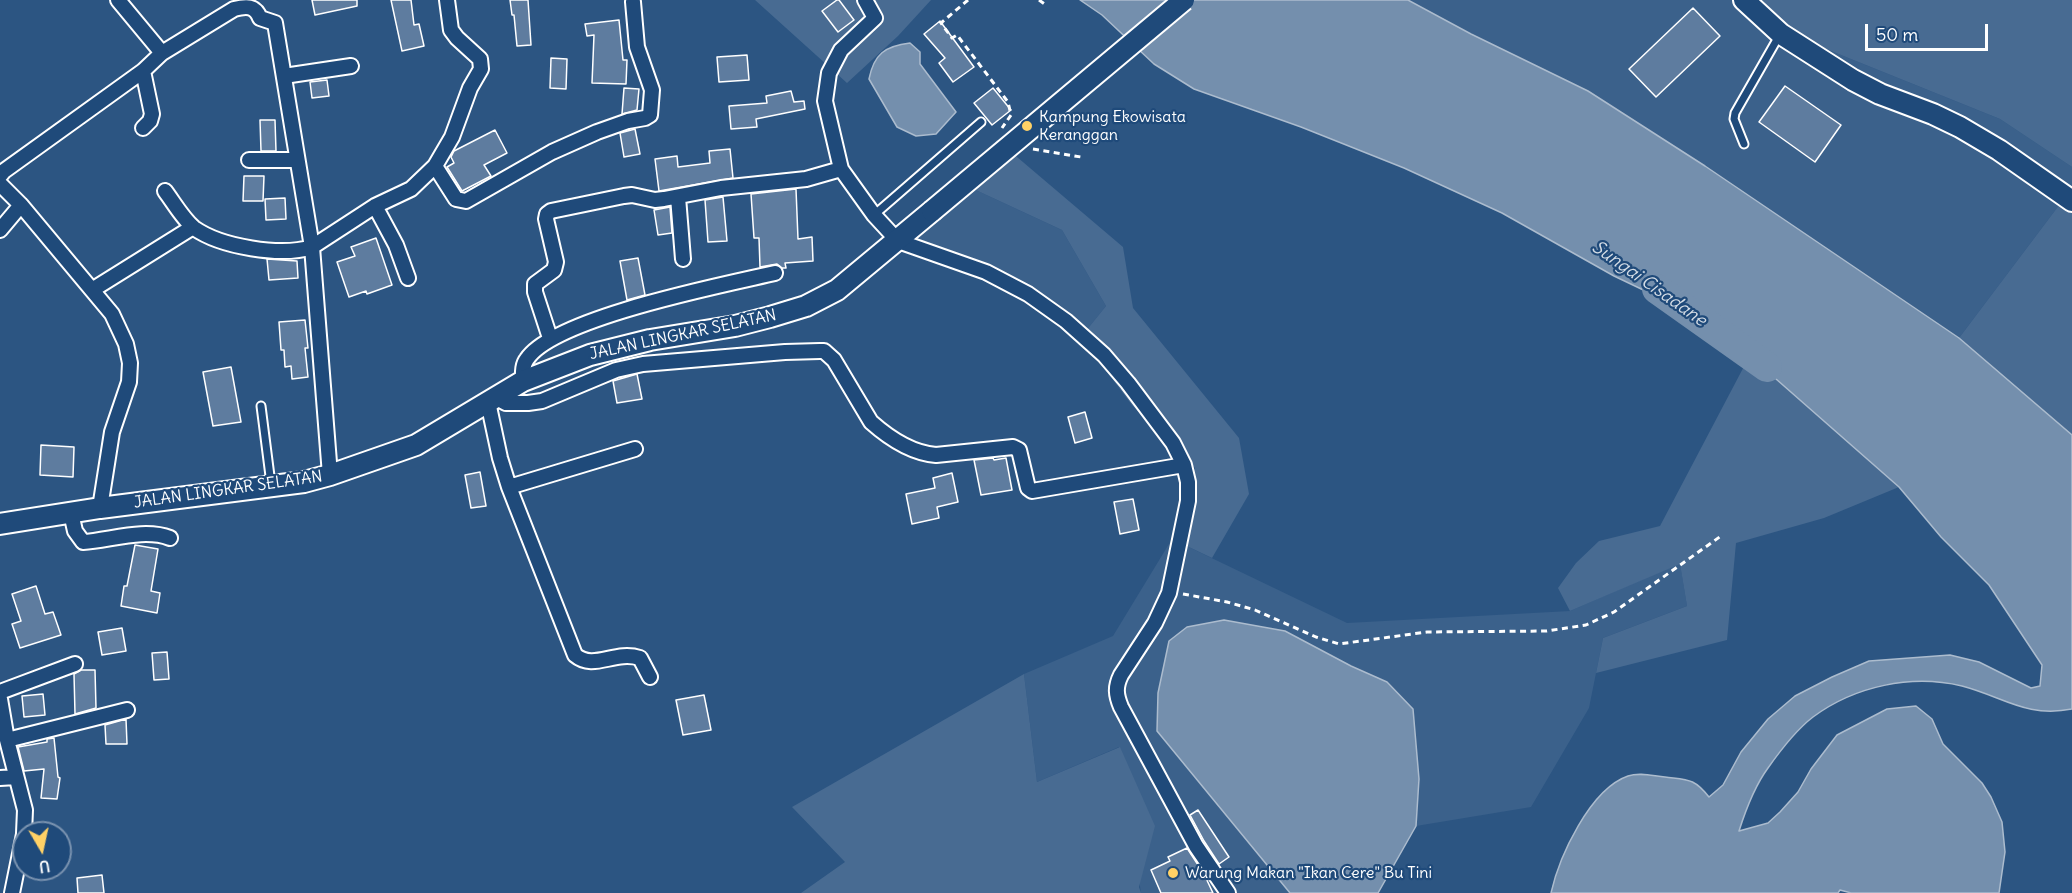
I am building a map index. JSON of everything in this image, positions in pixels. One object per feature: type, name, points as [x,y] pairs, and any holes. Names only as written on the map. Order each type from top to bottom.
[{"type":"main road","name":"JALAN LINGKAR SELATAN","points":[[0,524],[100,508],[304,482],[330,475],[416,445],[523,381],[590,355],[650,340],[735,326],[806,306],[837,290],[898,241],[1184,0]]},
{"type":"main road","points":[[1744,0],[1780,34],[1853,80],[1880,94],[1960,127],[1999,150],[2072,201]]},
{"type":"street","points":[[118,0],[162,53]]},
{"type":"street","points":[[165,191],[193,227],[207,235],[240,246],[301,251],[312,247],[375,206],[411,189],[435,166],[452,137],[470,88],[482,69],[480,59],[457,38],[452,30],[447,0]]},
{"type":"street","points":[[864,0],[875,18],[841,50],[829,73],[825,101],[841,169],[874,215],[898,241],[986,272],[1028,294],[1066,321],[1104,355],[1128,383],[1173,443],[1184,465],[1188,482],[1188,501],[1169,593],[1155,623],[1121,675],[1117,683],[1116,694],[1196,846],[1228,893]]},
{"type":"street","points":[[435,166],[456,199],[465,201],[561,148],[597,132],[650,115],[652,90],[637,47],[633,2]]},
{"type":"street","points":[[0,176],[143,71],[162,53],[234,9],[245,6],[257,10],[260,18],[275,23],[312,247],[330,475]]},
{"type":"street","points":[[284,76],[351,66]]},
{"type":"street","points":[[143,71],[152,114],[150,121],[143,128]]},
{"type":"street","points":[[249,160],[296,160]]},
{"type":"street","points":[[550,338],[535,292],[535,284],[554,270],[556,262],[546,219],[547,214],[551,211],[624,196],[632,195],[655,200],[721,188],[806,179],[841,169]]},
{"type":"street","points":[[0,184],[21,205],[112,314],[126,344],[130,363],[129,382],[112,432],[100,508]]},
{"type":"street","points":[[678,197],[683,259]]},
{"type":"street","points":[[0,230],[21,205]]},
{"type":"street","points":[[375,206],[396,245],[408,278]]},
{"type":"street","points":[[92,290],[193,227]]},
{"type":"street","points":[[523,381],[524,364],[528,357],[550,338],[615,312],[775,273]]},
{"type":"street","points":[[650,677],[640,658],[631,655],[616,656],[594,662],[582,661],[575,654],[509,487],[500,458],[492,400],[506,403],[542,401],[616,370],[643,364],[763,353],[824,351],[845,374],[865,412],[878,428],[914,452],[923,454],[936,455],[1013,447],[1019,450],[1028,488],[1032,490],[1184,465]]},
{"type":"street","points":[[509,487],[635,449]]},
{"type":"street","points":[[71,513],[77,536],[83,542],[149,534],[160,534],[170,538]]},
{"type":"street","points":[[0,692],[75,664]]},
{"type":"street","points":[[0,699],[6,740],[25,810],[25,821]]},
{"type":"street","points":[[6,740],[127,710]]},
{"type":"street","points":[[0,778],[16,777]]},
{"type":"lane","points":[[1744,144],[1734,119],[1735,112],[1780,34]]},
{"type":"lane","points":[[874,215],[981,122]]},
{"type":"lane","points":[[261,406],[272,486]]},
{"type":"path","points":[[968,0],[941,23],[952,38],[957,35],[1008,102],[1011,115],[1000,131]]},
{"type":"path","points":[[1038,0],[1046,5]]},
{"type":"path","points":[[1169,593],[1236,604],[1316,637],[1339,644],[1427,632],[1547,632],[1586,625],[1614,612],[1720,536]]},
{"type":"shaded area","points":[[755,0],[931,0],[898,36],[847,83]]},
{"type":"shaded area","points":[[1408,0],[1733,0],[1754,20],[2000,119],[2072,167],[2072,188],[1959,338],[1705,166],[1588,91],[1471,34]]},
{"type":"shaded area","points":[[1733,0],[2072,0],[2072,167],[2000,119],[1754,20]]},
{"type":"shaded area","points":[[997,140],[1123,247],[1133,308],[1239,438],[1249,494],[1212,558],[1172,539],[1195,468],[1132,405],[1081,337],[1106,306],[1062,230],[967,186]]},
{"type":"shaded area","points":[[967,186],[1062,230],[1106,306],[1081,337],[1050,303],[898,240]]},
{"type":"shaded area","points":[[2072,188],[2072,439],[1959,338]]},
{"type":"shaded area","points":[[1750,355],[1899,487],[1824,518],[1736,543],[1727,640],[1596,673],[1603,638],[1687,606],[1680,564],[1570,611],[1558,588],[1576,563],[1599,541],[1660,526]]},
{"type":"shaded area","points":[[1172,539],[1347,623],[1570,611],[1680,563],[1687,606],[1603,638],[1589,708],[1531,807],[1416,826],[1419,779],[1387,682],[1351,666],[1224,620],[1187,628],[1169,641],[1157,731],[1290,893],[1141,893],[1119,747],[1037,782],[1024,674],[1113,636]]},
{"type":"shaded area","points":[[1024,674],[1037,782],[1120,747],[1155,826],[1139,887],[1141,893],[801,893],[845,862],[792,807]]},
{"type":"water","points":[[1080,0],[1408,0],[1471,34],[1588,91],[1705,166],[1959,338],[2072,435],[2072,709],[2041,711],[2028,709],[1962,686],[1923,681],[1884,685],[1865,690],[1829,706],[1794,734],[1763,775],[1739,831],[1768,823],[1780,812],[1798,792],[1811,769],[1837,735],[1887,709],[1916,706],[1932,719],[1943,744],[1982,783],[1991,797],[2002,822],[2005,852],[1999,893],[1851,893],[1840,890],[1838,893],[1551,893],[1561,861],[1578,826],[1589,809],[1614,783],[1637,774],[1679,779],[1695,783],[1709,797],[1723,785],[1741,752],[1768,719],[1795,696],[1832,677],[1869,661],[1950,655],[1979,662],[2031,688],[2040,686],[2042,665],[1989,585],[1941,537],[1899,487],[1751,357],[1702,318],[1614,276],[1502,213],[1404,168],[1301,127],[1194,89],[1154,64],[1102,15]]},
{"type":"water","points":[[910,43],[920,52],[920,64],[956,112],[936,134],[916,136],[897,127],[869,79],[874,63],[882,53],[894,46]]},
{"type":"water","points":[[1224,620],[1285,631],[1387,682],[1413,709],[1419,779],[1416,826],[1378,893],[1290,893],[1157,731],[1158,693],[1169,641],[1187,627]]},
{"type":"building","points":[[312,0],[357,0],[357,6],[315,15]]},
{"type":"building","points":[[391,0],[411,0],[414,25],[419,24],[424,46],[402,51]]},
{"type":"building","points":[[510,0],[528,0],[531,45],[517,46]]},
{"type":"building","points":[[837,0],[854,20],[838,32],[822,11]]},
{"type":"building","points":[[1693,8],[1720,36],[1656,97],[1629,69]]},
{"type":"building","points":[[619,20],[623,60],[627,60],[626,84],[592,83],[594,35],[587,36],[585,24]]},
{"type":"building","points":[[940,21],[974,67],[953,82],[939,63],[945,58],[924,34]]},
{"type":"building","points":[[747,55],[749,80],[719,82],[717,57]]},
{"type":"building","points":[[551,58],[567,59],[566,89],[550,88]]},
{"type":"building","points":[[327,80],[329,96],[312,98],[310,82]]},
{"type":"building","points":[[1785,86],[1841,125],[1815,162],[1759,122]]},
{"type":"building","points":[[624,88],[639,89],[637,110],[622,114]]},
{"type":"building","points":[[993,88],[1011,110],[992,125],[974,103]]},
{"type":"building","points":[[791,91],[794,102],[804,101],[805,109],[756,119],[757,127],[731,129],[729,106],[767,103],[766,96]]},
{"type":"building","points":[[260,120],[275,120],[276,151],[261,151]]},
{"type":"building","points":[[635,129],[640,154],[624,157],[620,133]]},
{"type":"building","points":[[495,130],[507,153],[484,165],[491,176],[462,191],[447,167],[454,163],[451,157],[454,151]]},
{"type":"building","points":[[730,149],[733,178],[659,191],[655,159],[677,156],[678,167],[710,163],[709,151]]},
{"type":"building","points":[[244,176],[264,176],[263,201],[243,201]]},
{"type":"building","points":[[796,189],[798,239],[812,237],[813,261],[785,263],[786,268],[777,264],[760,267],[759,238],[754,238],[751,194]]},
{"type":"building","points":[[723,197],[727,241],[708,242],[705,200]]},
{"type":"building","points":[[285,198],[286,219],[266,220],[265,199]]},
{"type":"building","points":[[670,207],[672,233],[658,235],[654,210]]},
{"type":"building","points":[[376,238],[392,285],[367,294],[366,291],[349,297],[337,262],[355,256],[351,247]]},
{"type":"building","points":[[638,258],[645,295],[627,300],[620,261]]},
{"type":"building","points":[[267,259],[297,261],[298,278],[269,280]]},
{"type":"building","points":[[305,320],[308,377],[292,379],[291,366],[285,367],[284,350],[281,350],[279,322]]},
{"type":"building","points":[[231,367],[241,422],[213,426],[203,372]]},
{"type":"building","points":[[637,374],[642,399],[617,403],[613,381]]},
{"type":"building","points":[[1085,412],[1092,438],[1075,443],[1068,417]]},
{"type":"building","points":[[41,445],[74,447],[73,477],[40,475]]},
{"type":"building","points":[[993,458],[994,460],[1006,458],[1012,490],[981,495],[974,460]]},
{"type":"building","points":[[480,472],[486,506],[471,508],[465,475]]},
{"type":"building","points":[[952,473],[958,502],[937,507],[939,518],[912,524],[906,494],[935,488],[933,478]]},
{"type":"building","points":[[1133,499],[1139,530],[1120,534],[1114,502]]},
{"type":"building","points":[[135,545],[158,549],[151,591],[160,593],[157,613],[121,606]]},
{"type":"building","points":[[36,586],[45,614],[53,612],[61,635],[20,648],[12,624],[21,621],[12,594]]},
{"type":"building","points":[[122,628],[126,651],[102,655],[98,632]]},
{"type":"building","points":[[167,652],[169,679],[154,680],[152,653]]},
{"type":"building","points":[[81,670],[95,670],[96,708],[75,714],[74,674]]},
{"type":"building","points":[[43,694],[45,715],[24,717],[22,696]]},
{"type":"building","points":[[704,695],[711,730],[683,735],[676,700]]},
{"type":"building","points":[[126,719],[127,744],[106,744],[105,725]]},
{"type":"building","points":[[54,738],[58,777],[60,778],[57,799],[41,798],[44,769],[24,771],[18,747],[47,742],[47,739]]},
{"type":"building","points":[[1198,810],[1229,857],[1219,864],[1190,815]]},
{"type":"building","name":"Warung Makan \"Ikan Cere\" Bu Tini","points":[[1187,848],[1213,893],[1161,893],[1151,870],[1170,861],[1168,857]]},
{"type":"building","points":[[102,875],[104,893],[78,893],[77,878]]},
{"type":"waterway","name":"Sungai Cisadane","points":[[1657,289],[1767,367]]},
{"type":"place","name":"Kampung Ekowisata Keranggan","points":[[1027,126]]},
{"type":"place","name":"Warung Makan \"Ikan Cere\" Bu Tini","points":[[1173,873]]}]
